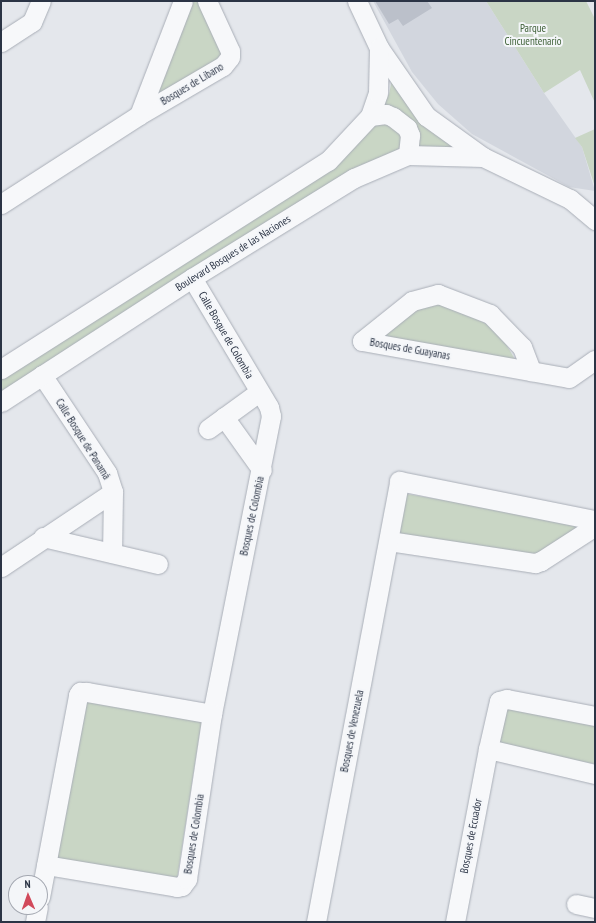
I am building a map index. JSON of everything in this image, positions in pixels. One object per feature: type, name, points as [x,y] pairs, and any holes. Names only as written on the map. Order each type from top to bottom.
[{"type":"street","points":[[1,42],[32,22],[41,1]]},
{"type":"street","name":"Bosques de Líbano","points":[[139,115],[183,1]]},
{"type":"street","name":"Bosques de Líbano","points":[[1,204],[139,115],[223,66],[230,57],[230,51],[207,1]]},
{"type":"street","points":[[357,1],[379,48],[426,116],[483,157],[570,200],[595,220]]},
{"type":"street","points":[[1,369],[328,161],[370,116],[378,93],[379,48]]},
{"type":"street","points":[[370,116],[386,114],[393,117],[407,128],[410,135],[408,155]]},
{"type":"street","name":"Boulevard Bosques de las Naciones","points":[[1,402],[192,278],[354,178],[408,155],[483,157]]},
{"type":"street","points":[[570,200],[595,202]]},
{"type":"street","name":"Calle Bosque de Colombia","points":[[192,278],[271,412]]},
{"type":"street","name":"Bosques de Guayanas","points":[[531,371],[522,347],[490,314],[438,294],[412,301],[362,340],[569,378],[595,360]]},
{"type":"street","name":"Calle Bosque de Panamá","points":[[1,567],[43,537],[113,492],[107,473],[80,430],[42,375]]},
{"type":"street","name":"Calle Bosque de Colombia","points":[[208,429],[259,392]]},
{"type":"street","name":"Bosques de Colombia","points":[[46,864],[172,886],[182,886],[187,879],[212,714],[262,470],[271,412]]},
{"type":"street","points":[[224,417],[262,470]]},
{"type":"street","name":"Bosques de Venezuela","points":[[316,922],[389,541],[399,481],[595,520]]},
{"type":"street","points":[[112,553],[113,492]]},
{"type":"street","points":[[389,541],[535,563],[541,561],[595,526]]},
{"type":"street","points":[[43,537],[158,564]]},
{"type":"street","points":[[44,875],[77,698],[80,692],[212,714]]},
{"type":"street","name":"Bosques de Ecuador","points":[[455,922],[498,704],[501,700],[508,699],[595,716]]},
{"type":"street","points":[[488,750],[595,774]]},
{"type":"street","points":[[576,904],[594,912]]},
{"type":"shaded area","points":[[373,1],[486,1],[544,93],[582,147],[595,191],[569,187],[472,134],[438,104],[412,72]]},
{"type":"green space","points":[[186,1],[198,1],[224,55],[153,102]]},
{"type":"green space","name":"Parque Cincuentenario","points":[[486,1],[586,1],[595,19],[595,103],[580,70],[544,93]]},
{"type":"green space","points":[[391,68],[451,128],[482,150],[415,150],[378,104],[389,94],[391,84]]},
{"type":"green space","points":[[382,119],[402,132],[401,148],[1,398],[1,366]]},
{"type":"green space","points":[[595,129],[595,187],[582,147],[575,138]]},
{"type":"green space","points":[[446,304],[497,329],[516,361],[377,337],[413,308]]},
{"type":"green space","points":[[401,493],[586,524],[539,555],[394,535]]},
{"type":"green space","points":[[81,693],[203,713],[177,879],[54,861]]},
{"type":"green space","points":[[501,707],[595,723],[595,764],[502,747],[494,738]]},
{"type":"building","points":[[375,1],[427,1],[432,8],[403,26],[398,19],[389,24]]}]
